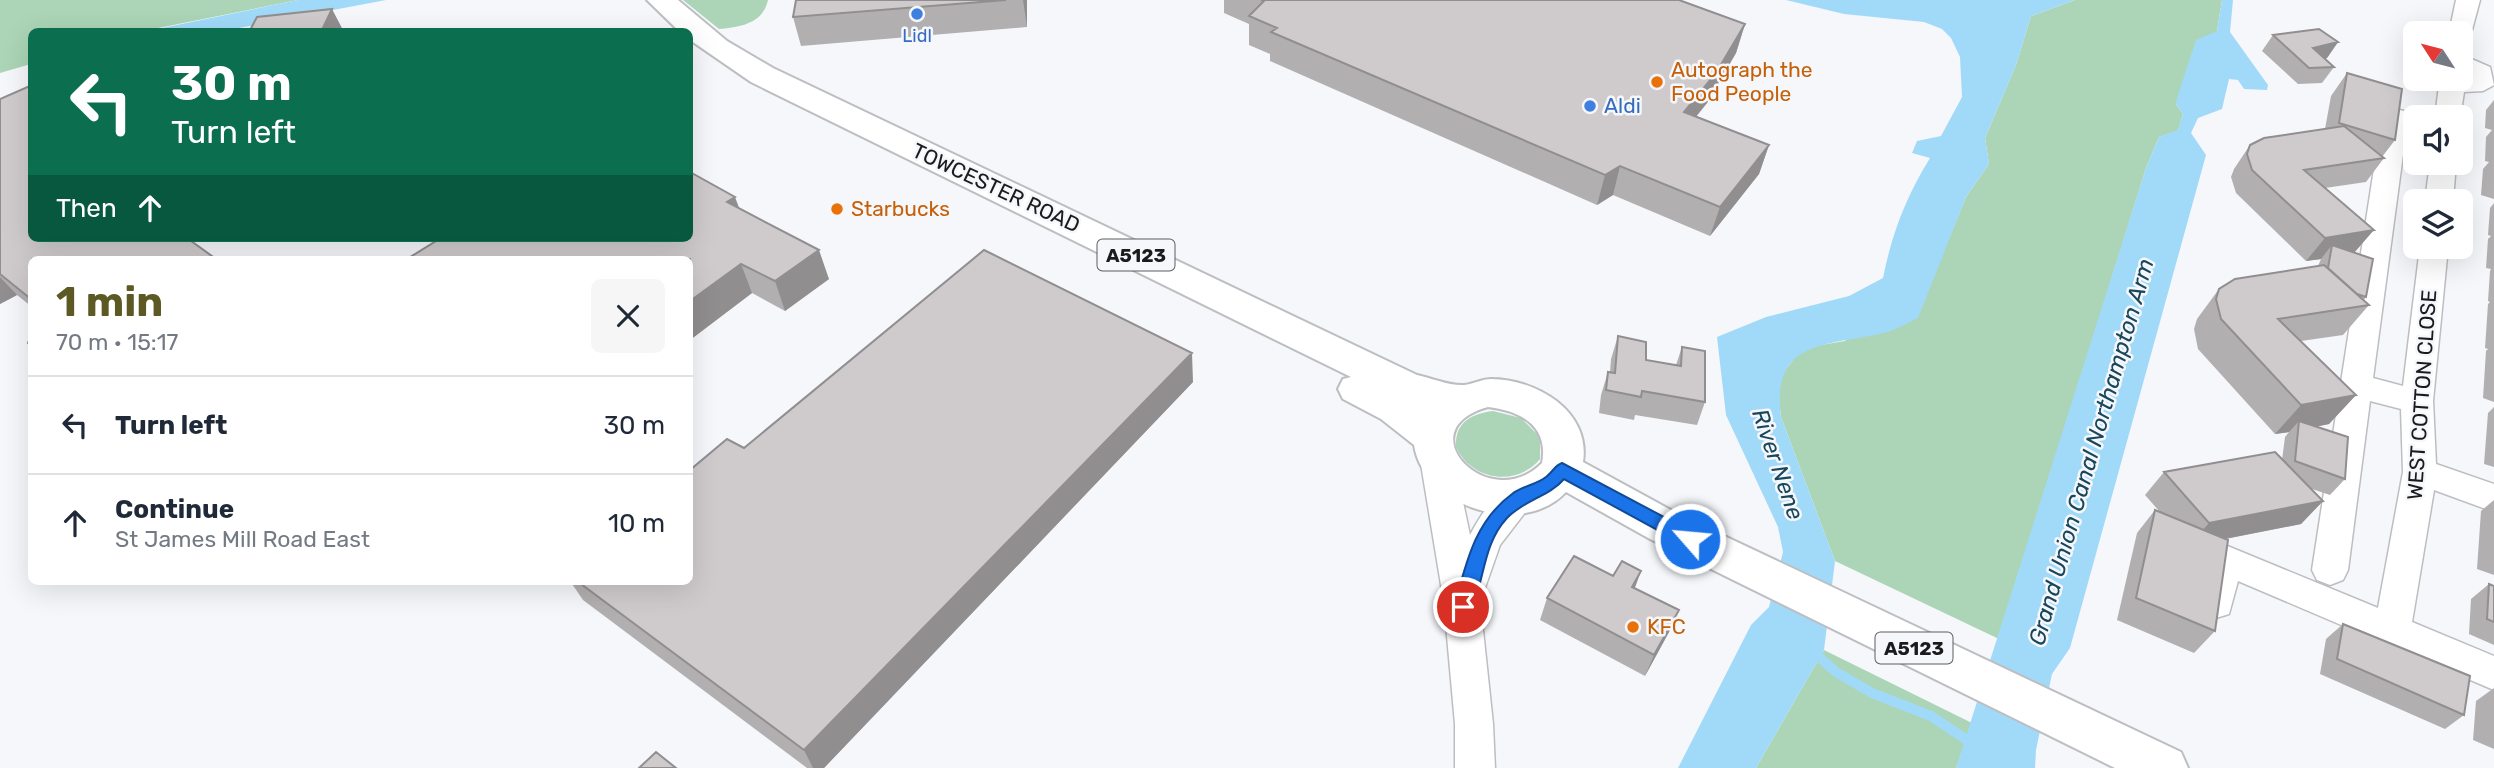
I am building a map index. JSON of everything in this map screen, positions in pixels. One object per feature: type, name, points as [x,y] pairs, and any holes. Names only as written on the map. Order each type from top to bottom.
[{"type":"main road","points":[[649,0],[663,28]]},
{"type":"main road","name":"TOWCESTER ROAD","points":[[662,0],[716,47],[762,75],[1408,388],[1460,399]]},
{"type":"main road","name":"TOWCESTER ROAD","points":[[693,57],[739,91],[988,206],[1358,389],[1395,409],[1434,451]]},
{"type":"main road","name":"A5123","points":[[1434,451],[1467,489],[1500,498],[1520,497],[1552,482],[1562,470],[1566,456],[1563,436],[1546,413],[1530,403],[1503,394],[1474,395],[1460,399]]},
{"type":"main road","points":[[1434,451],[1432,426],[1448,406],[1460,399]]},
{"type":"main road","name":"A5123","points":[[1562,470],[1665,527],[2164,768]]},
{"type":"street","points":[[2463,21],[2468,0]]},
{"type":"street","points":[[2473,84],[2478,86],[2489,81]]},
{"type":"street","points":[[2330,570],[2395,117]]},
{"type":"street","name":"WEST COTTON CLOSE","points":[[2392,630],[2420,472],[2417,401],[2433,259]]},
{"type":"street","points":[[2357,386],[2417,401]]},
{"type":"street","points":[[1434,451],[1452,525],[1463,607],[1476,740],[1475,768]]},
{"type":"street","points":[[2420,472],[2494,498]]},
{"type":"street","points":[[1463,607],[1479,546],[1499,515],[1520,497]]},
{"type":"street","points":[[2211,626],[2225,560],[2494,673]]},
{"type":"green space","points":[[0,0],[298,0],[158,28],[28,28],[28,65],[0,73]]},
{"type":"green space","points":[[683,0],[768,0],[756,19],[742,25],[719,29]]},
{"type":"green space","points":[[2075,0],[2222,0],[2217,31],[2176,104],[2183,114],[2178,131],[2159,137],[2146,168],[1999,639],[1835,561],[1781,417],[1778,391],[1783,373],[1797,355],[1815,346],[1845,341],[1952,231],[1966,197],[1989,164],[1985,138],[2016,65],[2031,16]]},
{"type":"green space","points":[[1493,411],[1521,418],[1540,437],[1540,459],[1519,474],[1507,477],[1483,473],[1472,467],[1456,447],[1461,425],[1471,417]]},
{"type":"green space","points":[[1824,650],[1972,723],[1956,768],[1756,768]]},
{"type":"water","points":[[298,0],[386,0],[239,28],[162,28]]},
{"type":"water","name":"River Nene","points":[[1786,0],[2075,0],[2031,16],[2016,65],[1985,138],[1989,164],[1966,197],[1918,318],[1888,332],[1807,351],[1794,360],[1785,373],[1780,392],[1781,417],[1835,561],[1824,650],[1756,768],[1678,768],[1751,625],[1769,607],[1783,552],[1778,527],[1726,415],[1717,337],[1766,317],[1849,296],[1883,278],[1901,216],[1930,158],[1912,153],[1917,141],[1941,136],[1962,97],[1960,57],[1951,38],[1942,29],[1924,22],[1844,14]]},
{"type":"water","name":"Grand Union Canal Northampton Arm","points":[[2222,0],[2233,0],[2230,32],[2268,85],[2267,90],[2244,89],[2238,80],[2229,79],[2222,109],[2198,118],[2191,133],[2206,155],[2070,648],[2052,674],[2036,750],[2035,768],[1956,768],[2146,168],[2159,137],[2178,130],[2183,114],[2176,104],[2177,98],[2196,40],[2217,31]]},
{"type":"building","points":[[796,0],[1006,0],[793,17]]},
{"type":"building","points":[[1261,0],[1679,0],[1745,24],[1716,73],[1684,112],[1769,145],[1720,207],[1620,166],[1605,175],[1271,32],[1277,28],[1249,16],[1264,1]]},
{"type":"building","points":[[332,9],[323,28],[251,28],[257,17]]},
{"type":"building","points":[[2319,29],[2338,42],[2313,48],[2334,67],[2309,68],[2273,35]]},
{"type":"building","points":[[2347,73],[2402,89],[2395,140],[2339,123]]},
{"type":"building","points":[[28,87],[28,242],[193,242],[212,256],[28,256],[28,297],[0,274],[0,99]]},
{"type":"building","points":[[2344,126],[2384,158],[2304,170],[2374,230],[2325,238],[2252,170],[2247,154],[2250,145],[2264,138]]},
{"type":"building","points":[[693,174],[735,197],[727,202],[819,250],[775,281],[741,264],[693,299],[693,256],[412,256],[435,242],[693,242]]},
{"type":"building","points":[[2332,245],[2373,259],[2366,297],[2357,294],[2328,268]]},
{"type":"building","points":[[984,250],[1192,353],[804,750],[582,585],[693,585],[693,467],[727,439],[744,448]]},
{"type":"building","points":[[2324,265],[2369,305],[2278,319],[2356,395],[2301,405],[2221,319],[2216,299],[2219,289],[2235,279]]},
{"type":"building","points":[[1618,336],[1646,342],[1646,360],[1681,366],[1682,347],[1705,351],[1705,402],[1642,391],[1641,397],[1606,390],[1608,372],[1615,373]]},
{"type":"building","points":[[2299,421],[2348,437],[2345,479],[2295,461]]},
{"type":"building","points":[[2275,452],[2323,501],[2209,523],[2164,472]]},
{"type":"building","points":[[2155,510],[2228,540],[2215,631],[2136,598]]},
{"type":"building","points":[[1574,556],[1613,576],[1622,561],[1641,571],[1632,587],[1679,610],[1654,655],[1547,598]]},
{"type":"building","points":[[2489,584],[2494,586],[2494,622],[2487,619]]},
{"type":"building","points":[[2343,624],[2470,676],[2464,715],[2337,659]]},
{"type":"building","points":[[656,752],[676,768],[639,768]]},
{"type":"waterway","points":[[1811,650],[1836,672],[1872,693],[1931,716],[1976,746]]},
{"type":"place","name":"Lidl","points":[[917,14]]},
{"type":"place","name":"Autograph the Food People","points":[[1657,82]]},
{"type":"place","name":"Aldi","points":[[1590,106]]},
{"type":"place","name":"Starbucks","points":[[837,209]]},
{"type":"place","name":"KFC","points":[[1633,627]]},
{"type":"route","points":[[1463,607],[1479,546],[1499,515],[1520,497],[1536,492],[1552,482],[1562,470],[1690,539]]}]
